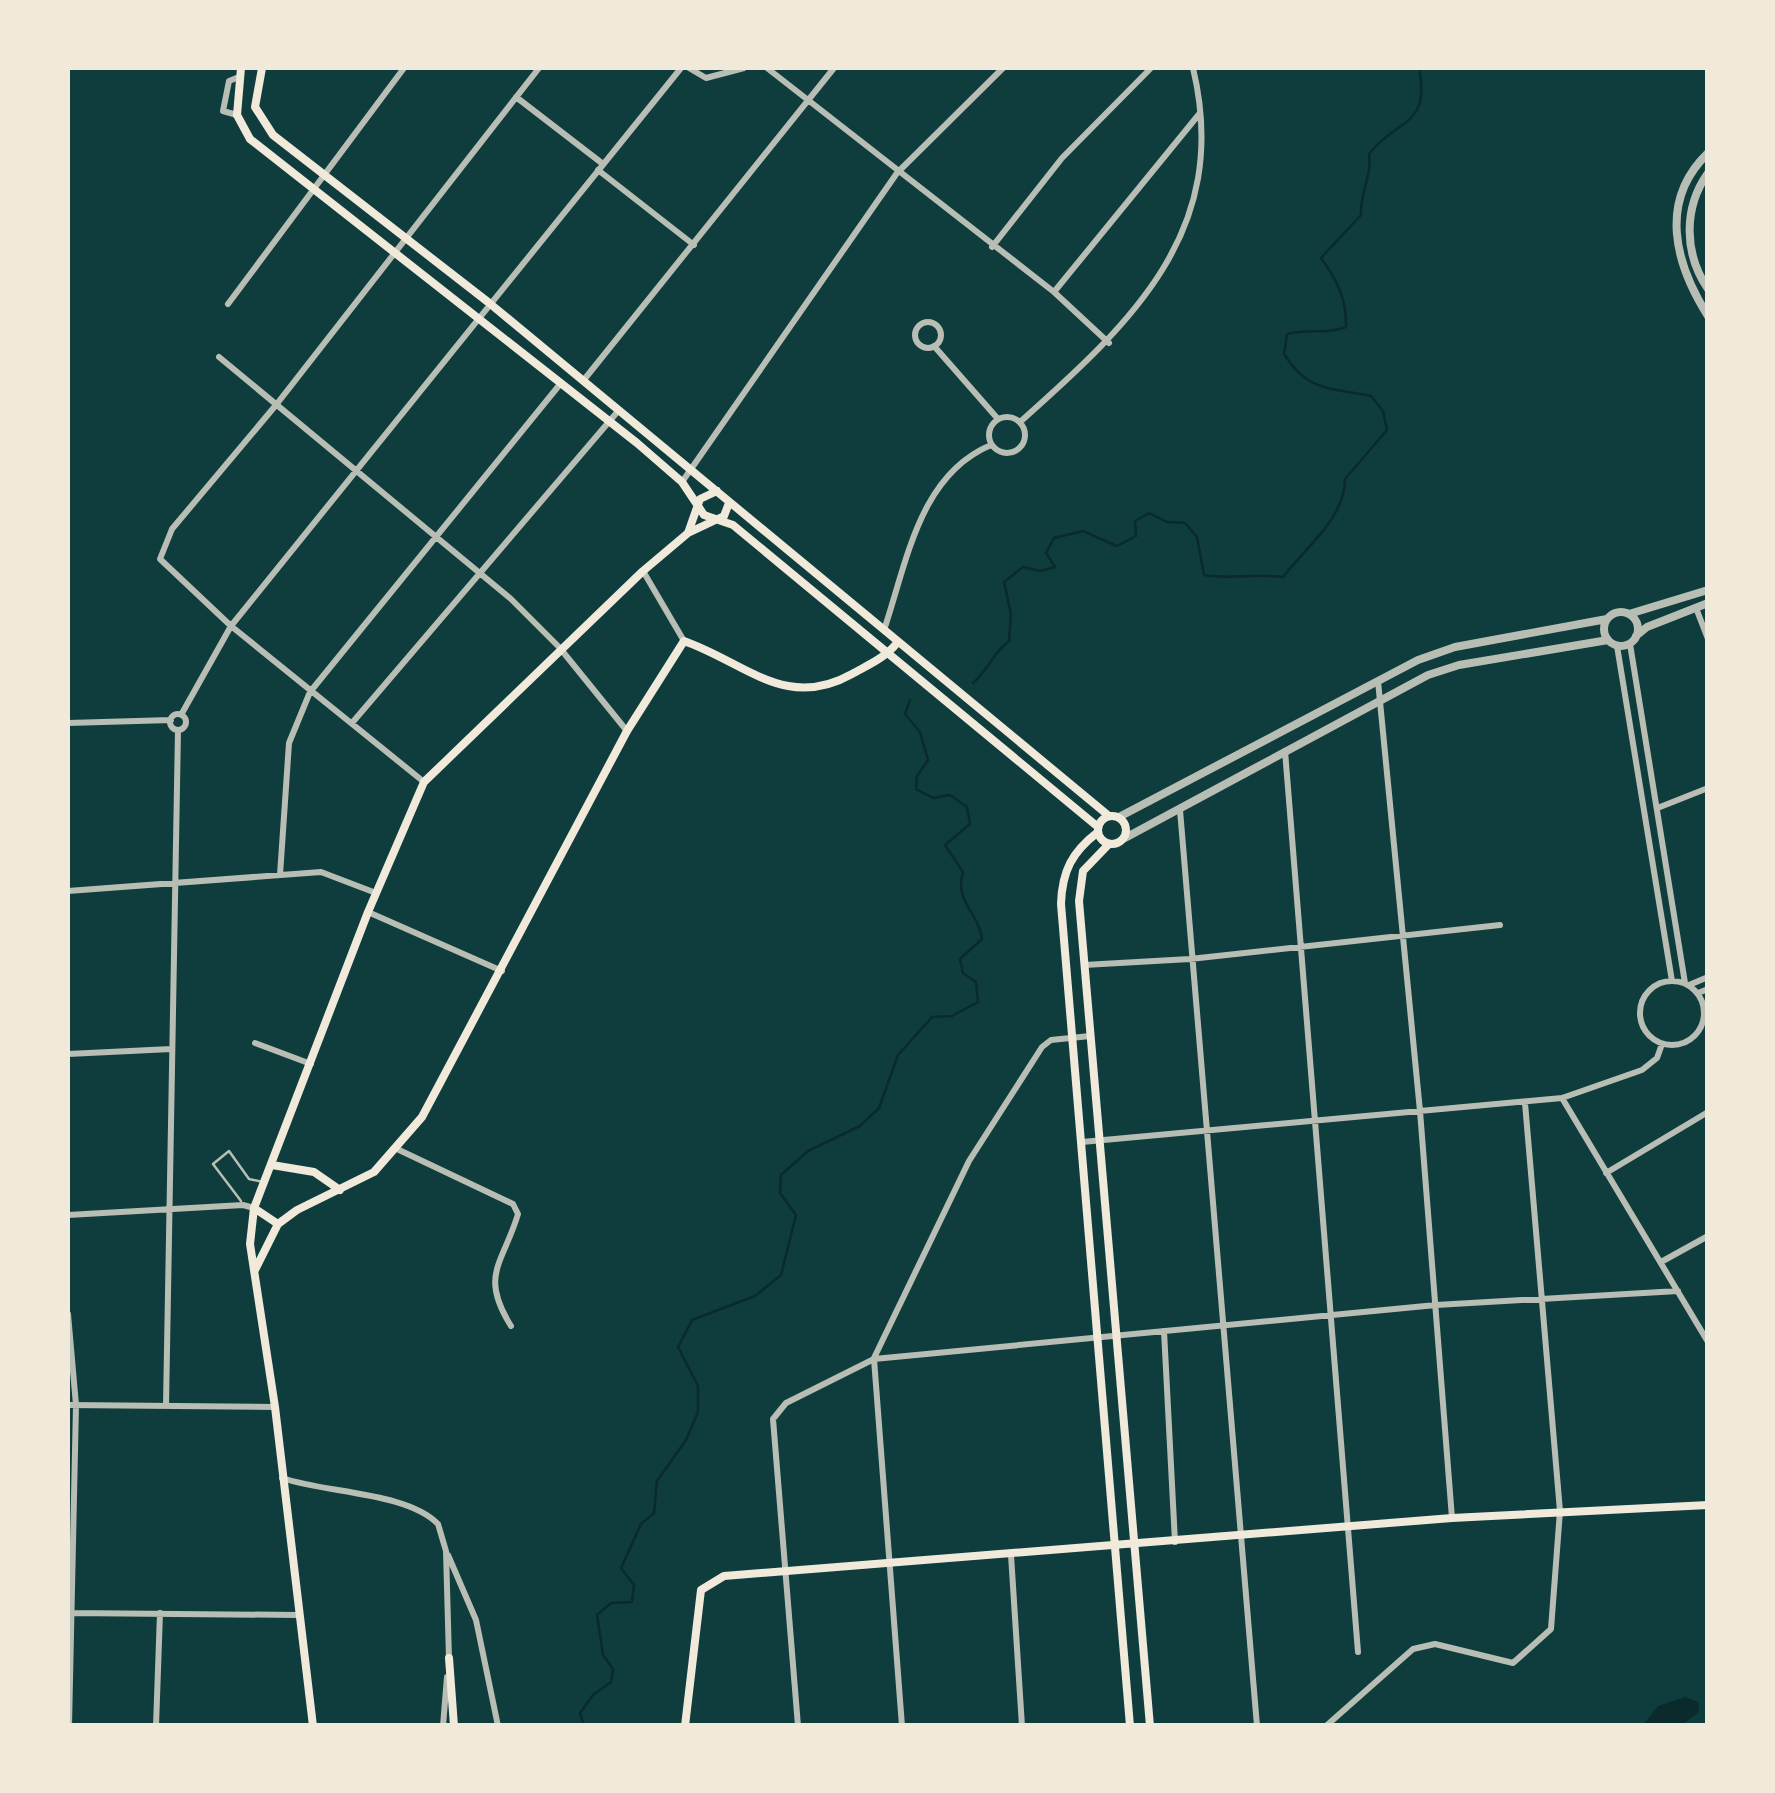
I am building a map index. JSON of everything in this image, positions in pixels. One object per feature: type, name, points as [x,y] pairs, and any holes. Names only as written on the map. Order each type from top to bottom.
[{"type":"main road","points":[[262,68],[256,94],[258,117],[273,136],[488,302],[897,643],[1126,824],[1125,838],[1109,844],[1092,858],[1080,883],[1150,1726]]},
{"type":"main road","points":[[240,72],[237,114],[250,139],[610,421],[682,482],[704,515],[733,526],[1098,830],[1109,844]]},
{"type":"main road","points":[[688,533],[697,504],[703,496],[717,492]]},
{"type":"main road","points":[[313,1726],[275,1407],[250,1244],[254,1208],[368,912],[424,782],[559,647],[643,570],[688,533],[720,520],[729,503]]},
{"type":"main road","points":[[254,1274],[278,1224],[374,1172],[422,1117],[627,731],[684,641],[754,674],[806,691],[830,686],[885,655],[897,643]]},
{"type":"main road","points":[[1114,817],[1078,847],[1061,888],[1130,1726]]},
{"type":"main road","points":[[1078,847],[1092,858]]},
{"type":"main road","points":[[272,1164],[314,1172],[340,1190]]},
{"type":"main road","points":[[254,1208],[278,1224]]},
{"type":"main road","points":[[685,1726],[698,1602],[707,1583],[724,1576],[1560,1510],[1708,1506]]},
{"type":"main road","points":[[449,1658],[454,1726]]},
{"type":"street","points":[[228,304],[404,68]]},
{"type":"street","points":[[424,782],[231,626],[160,558],[172,528],[276,405],[539,68]]},
{"type":"street","points":[[68,724],[171,720],[181,715],[231,626],[475,318],[681,68]]},
{"type":"street","points":[[689,68],[706,78],[744,68]]},
{"type":"street","points":[[768,68],[897,173],[1054,292],[1109,343]]},
{"type":"street","points":[[582,380],[834,68]]},
{"type":"street","points":[[682,482],[897,173],[1004,68]]},
{"type":"street","points":[[992,247],[1062,158],[1151,68]]},
{"type":"street","points":[[1020,422],[1109,343],[1162,274],[1191,214],[1200,166],[1200,112],[1193,68]]},
{"type":"street","points":[[237,114],[223,111],[222,101],[229,80],[240,72]]},
{"type":"street","points":[[516,97],[694,244]]},
{"type":"street","points":[[1054,292],[1200,112]]},
{"type":"street","points":[[1708,153],[1694,166],[1676,207],[1676,237],[1684,278],[1708,316]]},
{"type":"street","points":[[1708,173],[1694,197],[1689,224],[1696,272],[1708,289]]},
{"type":"street","points":[[1696,272],[1708,265]]},
{"type":"street","points":[[932,322],[941,331],[934,346],[926,348],[917,341],[917,329],[923,324],[932,322]]},
{"type":"street","points":[[934,346],[998,419]]},
{"type":"street","points":[[219,357],[353,472],[480,572],[559,647],[627,731]]},
{"type":"street","points":[[280,875],[289,744],[293,725],[310,692],[562,382]]},
{"type":"street","points":[[352,723],[618,410]]},
{"type":"street","points":[[1010,417],[1020,422],[1025,433],[1018,449],[1006,453],[991,445],[988,433],[998,419],[1010,417]]},
{"type":"street","points":[[884,631],[932,492],[964,456],[991,445]]},
{"type":"street","points":[[643,570],[684,641]]},
{"type":"street","points":[[1114,817],[1378,680],[1455,647],[1608,618],[1617,612],[1628,614],[1708,590]]},
{"type":"street","points":[[1617,646],[1633,640],[1646,627],[1708,604]]},
{"type":"street","points":[[1696,608],[1708,639]]},
{"type":"street","points":[[1628,614],[1638,626],[1633,640],[1687,984]]},
{"type":"street","points":[[1608,618],[1604,630],[1608,640],[1617,646],[1672,981]]},
{"type":"street","points":[[1125,838],[1443,669],[1608,640]]},
{"type":"street","points":[[1378,680],[1420,1111],[1452,1518]]},
{"type":"street","points":[[178,730],[186,724],[181,715]]},
{"type":"street","points":[[166,1406],[178,730],[171,720]]},
{"type":"street","points":[[1285,751],[1318,1121],[1358,1652]]},
{"type":"street","points":[[1660,806],[1708,788]]},
{"type":"street","points":[[1180,810],[1257,1726]]},
{"type":"street","points":[[68,891],[321,872],[376,894]]},
{"type":"street","points":[[368,912],[502,971]]},
{"type":"street","points":[[1084,965],[1190,959],[1500,925]]},
{"type":"street","points":[[1687,984],[1708,977]]},
{"type":"street","points":[[1672,981],[1687,984],[1698,993],[1704,1012],[1698,1031],[1682,1043],[1662,1044],[1642,1023],[1642,1003],[1653,987],[1672,981]]},
{"type":"street","points":[[1698,993],[1708,989]]},
{"type":"street","points":[[902,1726],[874,1359],[970,1161],[1042,1046],[1051,1040],[1090,1036]]},
{"type":"street","points":[[254,1043],[312,1065]]},
{"type":"street","points":[[1082,1142],[1562,1098],[1642,1070],[1657,1058],[1662,1044]]},
{"type":"street","points":[[68,1054],[171,1049]]},
{"type":"street","points":[[1562,1098],[1708,1342]]},
{"type":"street","points":[[1326,1726],[1413,1649],[1435,1644],[1512,1663],[1551,1629],[1560,1510],[1526,1102]]},
{"type":"street","points":[[1605,1173],[1708,1112]]},
{"type":"street","points":[[398,1148],[514,1204],[518,1214],[498,1260],[492,1289],[510,1326]]},
{"type":"street","points":[[68,1216],[242,1205],[254,1208]]},
{"type":"street","points":[[1661,1262],[1708,1236]]},
{"type":"street","points":[[798,1726],[772,1419],[786,1403],[874,1359],[1436,1305],[1678,1291]]},
{"type":"street","points":[[68,1314],[72,1405],[69,1726]]},
{"type":"street","points":[[1164,1331],[1175,1542]]},
{"type":"street","points":[[72,1405],[275,1407]]},
{"type":"street","points":[[281,1478],[420,1510],[438,1524],[476,1620],[498,1726]]},
{"type":"street","points":[[443,1726],[449,1658],[446,1551]]},
{"type":"street","points":[[1011,1555],[1022,1726]]},
{"type":"street","points":[[69,1613],[297,1615]]},
{"type":"street","points":[[156,1726],[160,1613]]},
{"type":"lane","points":[[242,1205],[239,1195],[214,1164],[216,1158],[229,1151],[249,1179],[264,1182]]},
{"type":"water","points":[[1685,1697],[1698,1702],[1699,1712],[1682,1725],[1643,1725],[1658,1706]]},
{"type":"waterway","points":[[973,683],[1009,641],[1011,614],[1004,582],[1023,567],[1040,571],[1055,567],[1046,553],[1054,538],[1083,531],[1117,546],[1136,536],[1135,521],[1149,513],[1167,522],[1185,523],[1197,537],[1204,575],[1283,577],[1323,531],[1339,507],[1345,479],[1387,430],[1383,411],[1371,396],[1321,386],[1302,376],[1284,354],[1287,334],[1346,327],[1340,291],[1321,258],[1361,215],[1369,154],[1416,112],[1421,87],[1419,68]]},
{"type":"waterway","points":[[584,1726],[580,1713],[593,1695],[611,1682],[613,1669],[603,1655],[597,1615],[611,1603],[632,1602],[634,1585],[621,1568],[641,1524],[654,1513],[657,1481],[686,1440],[698,1412],[698,1386],[678,1347],[692,1320],[755,1296],[781,1275],[796,1215],[780,1193],[781,1175],[808,1151],[860,1126],[879,1108],[898,1055],[932,1017],[952,1016],[978,1002],[976,982],[963,973],[960,959],[982,939],[964,900],[963,872],[945,845],[970,824],[967,807],[950,795],[933,798],[916,789],[917,776],[928,760],[920,732],[905,714],[910,700]]}]
